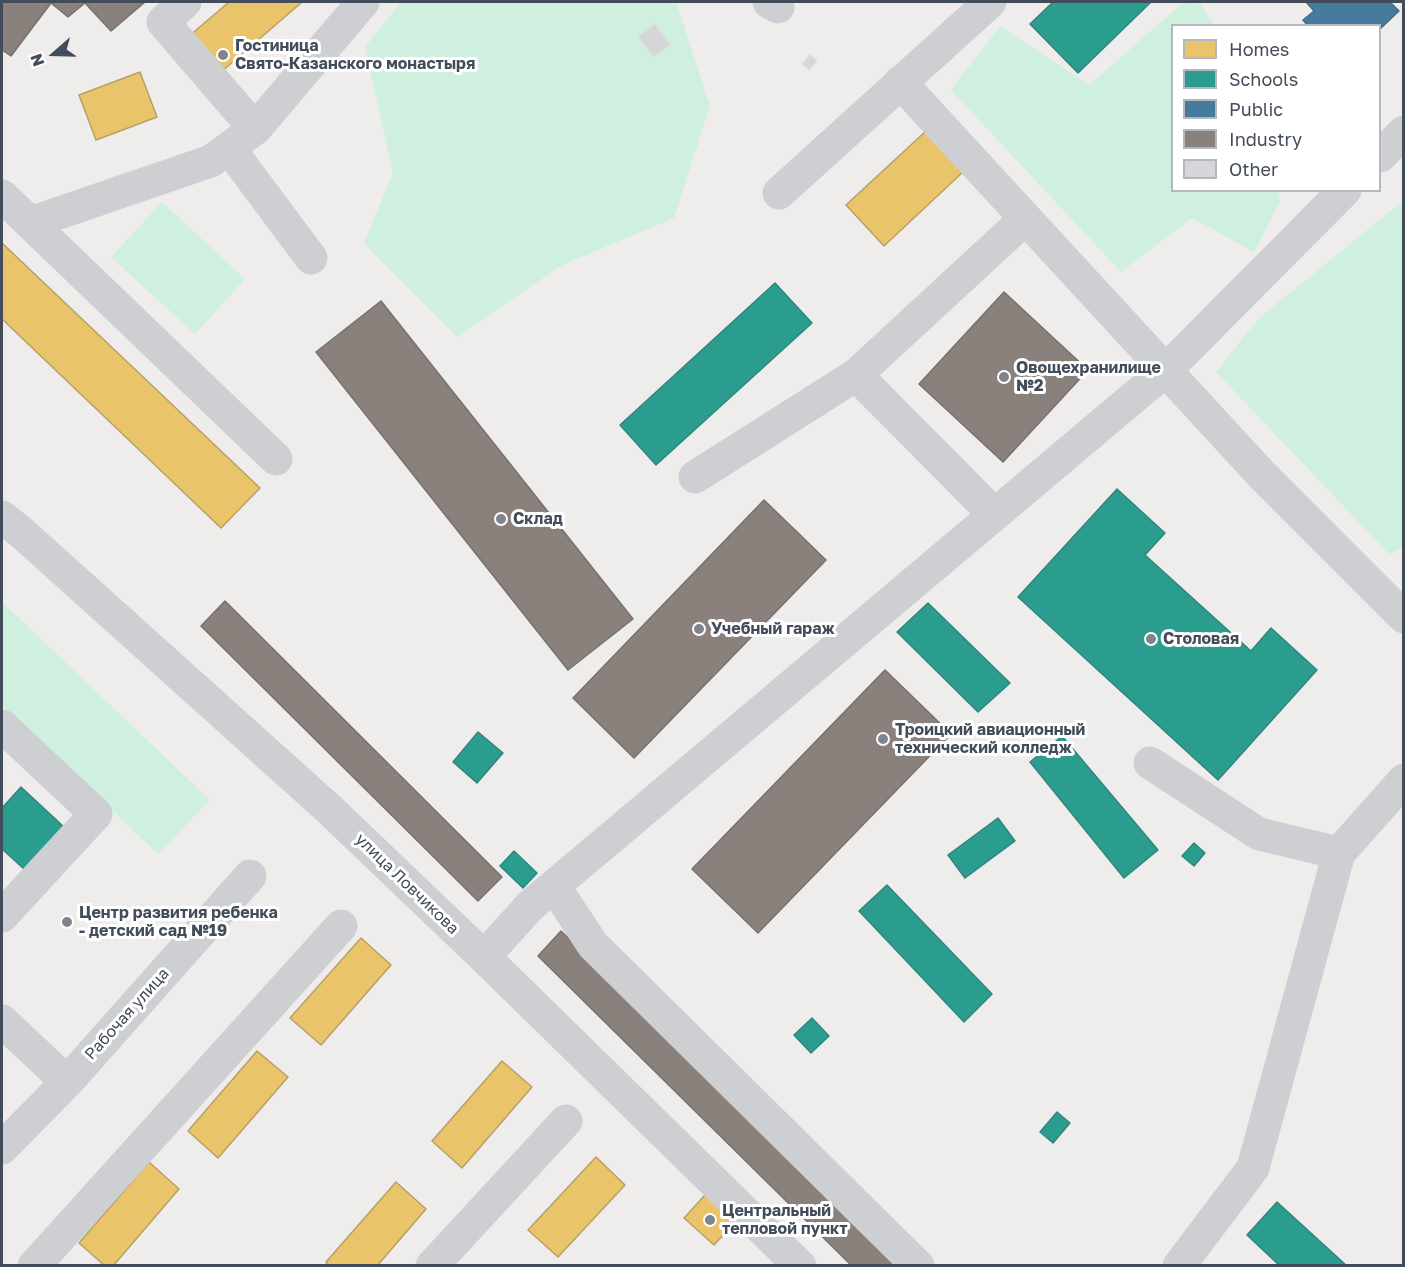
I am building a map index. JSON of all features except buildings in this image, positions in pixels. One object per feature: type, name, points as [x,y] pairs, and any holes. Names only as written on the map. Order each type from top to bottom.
[{"type":"street","points":[[185,2],[163,22],[255,129]]},
{"type":"street","points":[[30,223],[211,160],[255,129],[363,2]]},
{"type":"street","points":[[779,193],[990,2]]},
{"type":"street","points":[[900,82],[1262,475],[1404,617]]},
{"type":"street","points":[[1381,155],[1404,132]]},
{"type":"street","points":[[229,148],[310,258]]},
{"type":"street","points":[[484,957],[530,906],[554,885],[1165,370],[1343,192]]},
{"type":"street","points":[[2,196],[276,459]]},
{"type":"street","points":[[695,477],[856,375],[1025,219]]},
{"type":"street","points":[[856,375],[994,514]]},
{"type":"street","name":"улица Ловчикова","points":[[2,517],[303,786],[484,957],[800,1266]]},
{"type":"street","points":[[2,726],[96,814],[2,916]]},
{"type":"street","points":[[1150,763],[1259,834],[1339,853]]},
{"type":"street","points":[[1179,1266],[1253,1168],[1339,853],[1404,780]]},
{"type":"street","name":"Рабочая улица","points":[[2,1148],[67,1082],[250,876]]},
{"type":"street","points":[[554,885],[593,945],[918,1266]]},
{"type":"street","points":[[34,1266],[341,926]]},
{"type":"street","points":[[2,1021],[67,1082]]},
{"type":"street","points":[[432,1266],[566,1121]]},
{"type":"green space","points":[[401,2],[676,2],[710,106],[674,218],[562,265],[457,337],[364,243],[393,173],[365,47]]},
{"type":"green space","points":[[1184,2],[1199,2],[1213,24],[1171,24],[1171,192],[1278,192],[1280,201],[1254,252],[1192,218],[1121,272],[951,90],[1000,26],[1089,85]]},
{"type":"green space","points":[[1403,201],[1404,548],[1389,554],[1216,372],[1259,318]]},
{"type":"green space","points":[[162,202],[245,279],[195,334],[111,257]]},
{"type":"green space","points":[[2,602],[210,800],[158,854],[2,706]]},
{"type":"place","name":"Гостиница Свято-Казанского монастыря","points":[[223,55]]},
{"type":"place","name":"Овощехранилище №2","points":[[1004,377]]},
{"type":"place","name":"Склад","points":[[501,519]]},
{"type":"place","name":"Учебный гараж","points":[[699,629]]},
{"type":"place","name":"Столовая","points":[[1151,639]]},
{"type":"place","name":"Троицкий авиационный технический колледж","points":[[883,739]]},
{"type":"place","name":"Центр развития ребенка - детский сад №19","points":[[67,922]]},
{"type":"place","name":"Центральный тепловой пункт","points":[[710,1220]]}]
